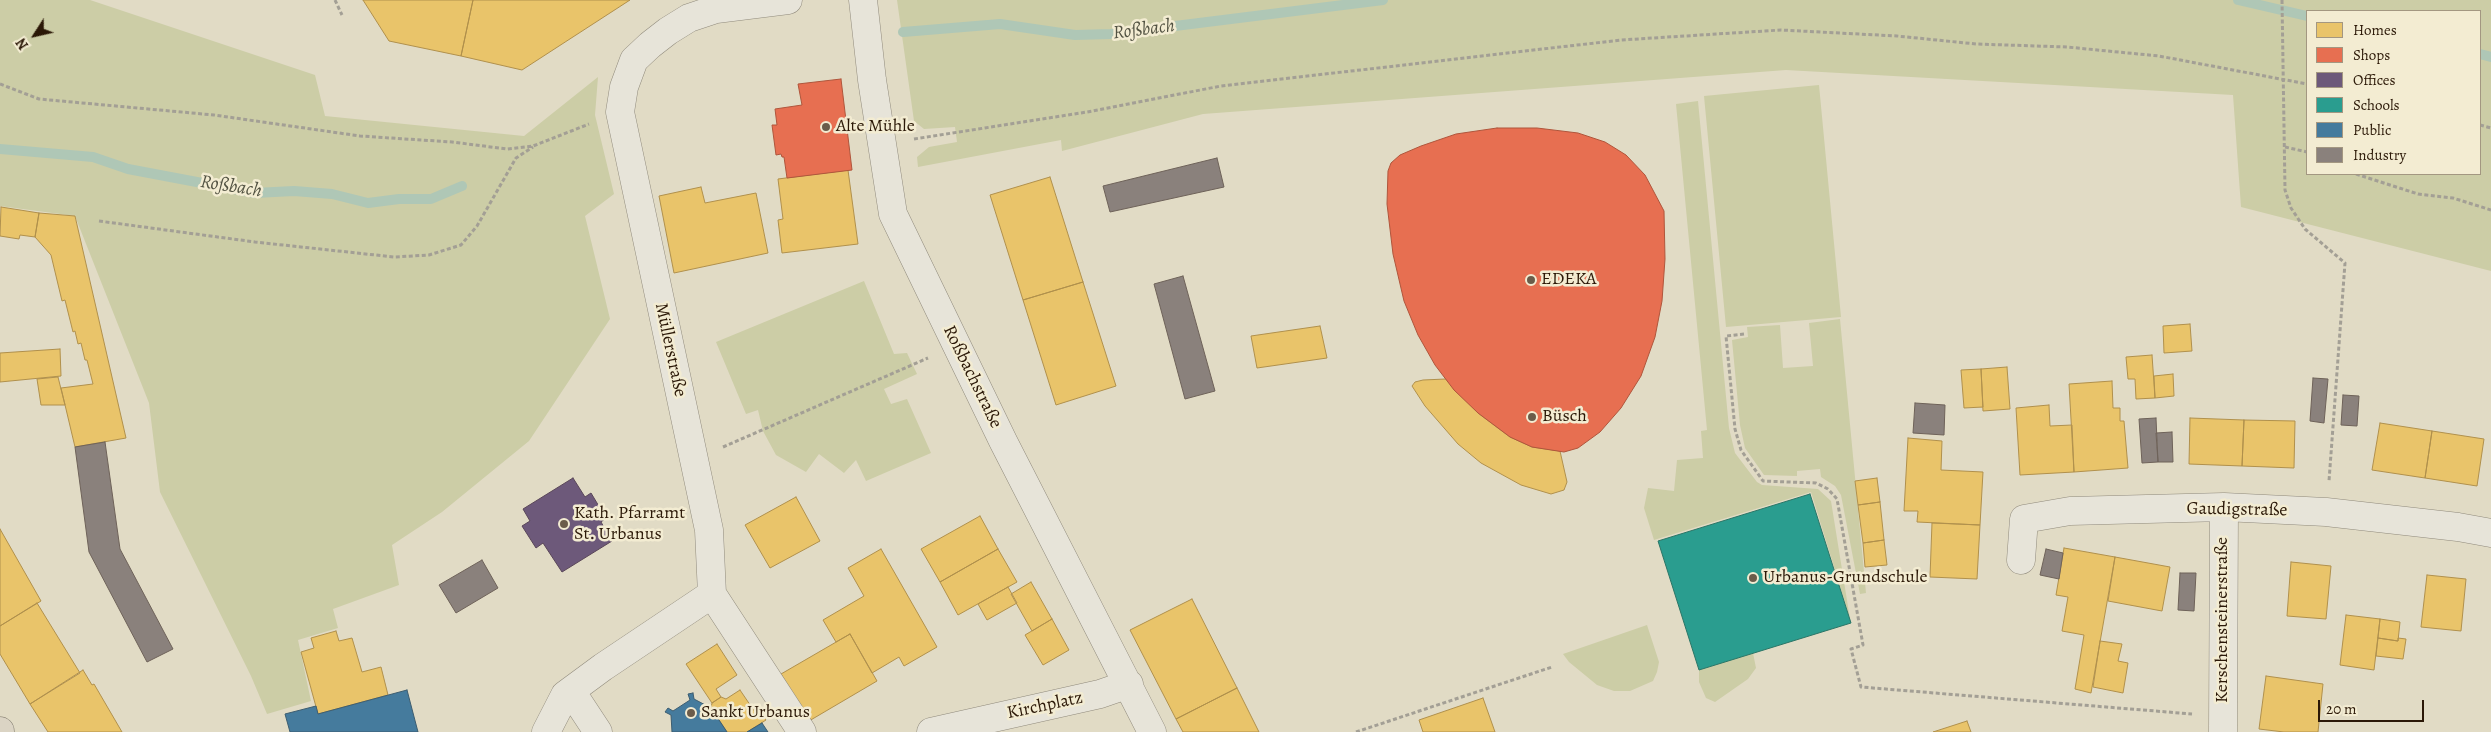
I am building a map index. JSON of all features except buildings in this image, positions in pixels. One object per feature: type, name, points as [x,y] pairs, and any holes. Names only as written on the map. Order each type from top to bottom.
[{"type":"street","name":"Müllerstraße","points":[[712,594],[709,530],[620,112],[624,87],[634,60],[650,44],[668,31],[715,5],[788,0]]},
{"type":"street","name":"Roßbachstraße","points":[[863,0],[893,214],[1003,441],[1152,732]]},
{"type":"street","name":"Gaudigstraße","points":[[2021,560],[2024,519],[2070,511],[2224,508],[2326,512],[2458,527],[2491,533]]},
{"type":"street","name":"Kerschensteinerstraße","points":[[2223,723],[2224,508]]},
{"type":"street","points":[[546,732],[565,695],[603,667],[712,594],[802,732]]},
{"type":"street","name":"Kirchplatz","points":[[931,732],[1100,694],[1129,684]]},
{"type":"street","points":[[571,691],[598,732]]},
{"type":"path","points":[[334,0],[342,15]]},
{"type":"path","points":[[2282,0],[2285,190],[2291,208],[2305,229],[2345,263],[2326,512]]},
{"type":"path","points":[[882,143],[1078,113],[1221,86],[1621,40],[1781,30],[1896,36],[1976,44],[2067,46],[2159,56],[2306,84]]},
{"type":"path","points":[[0,84],[38,99],[214,114],[360,136],[452,142],[507,149],[533,146]]},
{"type":"path","points":[[99,221],[255,242],[394,256],[429,255],[461,245],[477,226],[516,158],[533,146],[620,112]]},
{"type":"path","points":[[2285,147],[2306,152]]},
{"type":"path","points":[[2359,175],[2418,194],[2453,198],[2491,210]]},
{"type":"path","points":[[1744,334],[1726,336],[1735,429],[1740,450],[1762,481],[1816,483],[1828,488],[1837,499],[1863,645],[1850,648],[1861,687],[2176,713],[2223,723]]},
{"type":"path","points":[[716,450],[764,431],[930,356]]},
{"type":"path","points":[[1356,732],[1552,667]]},
{"type":"green space","points":[[0,0],[90,0],[315,75],[325,116],[524,136],[598,77],[595,115],[614,194],[585,216],[610,319],[529,441],[442,512],[392,545],[399,585],[333,609],[338,628],[298,640],[311,701],[267,714],[251,676],[160,492],[149,403],[75,216],[0,206]]},
{"type":"green space","points":[[897,0],[2491,0],[2491,271],[2241,207],[2233,95],[1786,70],[1203,114],[1062,151],[1061,140],[918,167],[917,157],[929,147],[957,142],[955,127],[924,129],[914,121]]},
{"type":"green space","points":[[1819,85],[1841,317],[1726,327],[1704,96]]},
{"type":"green space","points":[[1698,101],[1729,428],[1735,453],[1757,482],[1762,485],[1818,489],[1831,501],[1850,619],[1811,492],[1654,540],[1644,508],[1648,488],[1674,491],[1677,460],[1703,458],[1701,431],[1707,430],[1676,104]]},
{"type":"green space","points":[[864,281],[894,354],[907,353],[917,374],[884,389],[891,404],[907,399],[931,453],[866,481],[856,460],[844,473],[819,454],[806,472],[776,455],[763,431],[758,410],[746,414],[716,342]]},
{"type":"green space","points":[[1840,319],[1866,593],[1860,594],[1841,495],[1835,486],[1821,477],[1820,469],[1797,471],[1797,476],[1764,475],[1745,448],[1740,425],[1732,340],[1748,337],[1747,327],[1780,325],[1783,368],[1813,366],[1809,323]]},
{"type":"green space","points":[[1647,625],[1659,662],[1657,672],[1653,681],[1630,691],[1614,691],[1597,685],[1569,662],[1563,654]]},
{"type":"green space","points":[[1753,653],[1756,668],[1748,679],[1715,702],[1706,698],[1699,682],[1699,670]]},
{"type":"waterway","name":"Roßbach","points":[[903,32],[1000,24],[1075,35],[1111,34],[1383,0]]},
{"type":"waterway","name":"Roßbach","points":[[2238,0],[2306,16]]},
{"type":"waterway","name":"Roßbach","points":[[2481,54],[2491,57]]},
{"type":"waterway","name":"Roßbach","points":[[0,149],[93,157],[128,169],[255,193],[294,191],[332,194],[368,203],[399,199],[431,199],[462,186]]},
{"type":"place","name":"Alte Mühle","points":[[826,127]]},
{"type":"place","name":"EDEKA","points":[[1531,280]]},
{"type":"place","name":"Büsch","points":[[1532,417]]},
{"type":"place","name":"Kath. Pfarramt St. Urbanus","points":[[564,524]]},
{"type":"place","name":"Urbanus-Grundschule","points":[[1753,578]]},
{"type":"place","name":"Sankt Urbanus","points":[[691,713]]}]
